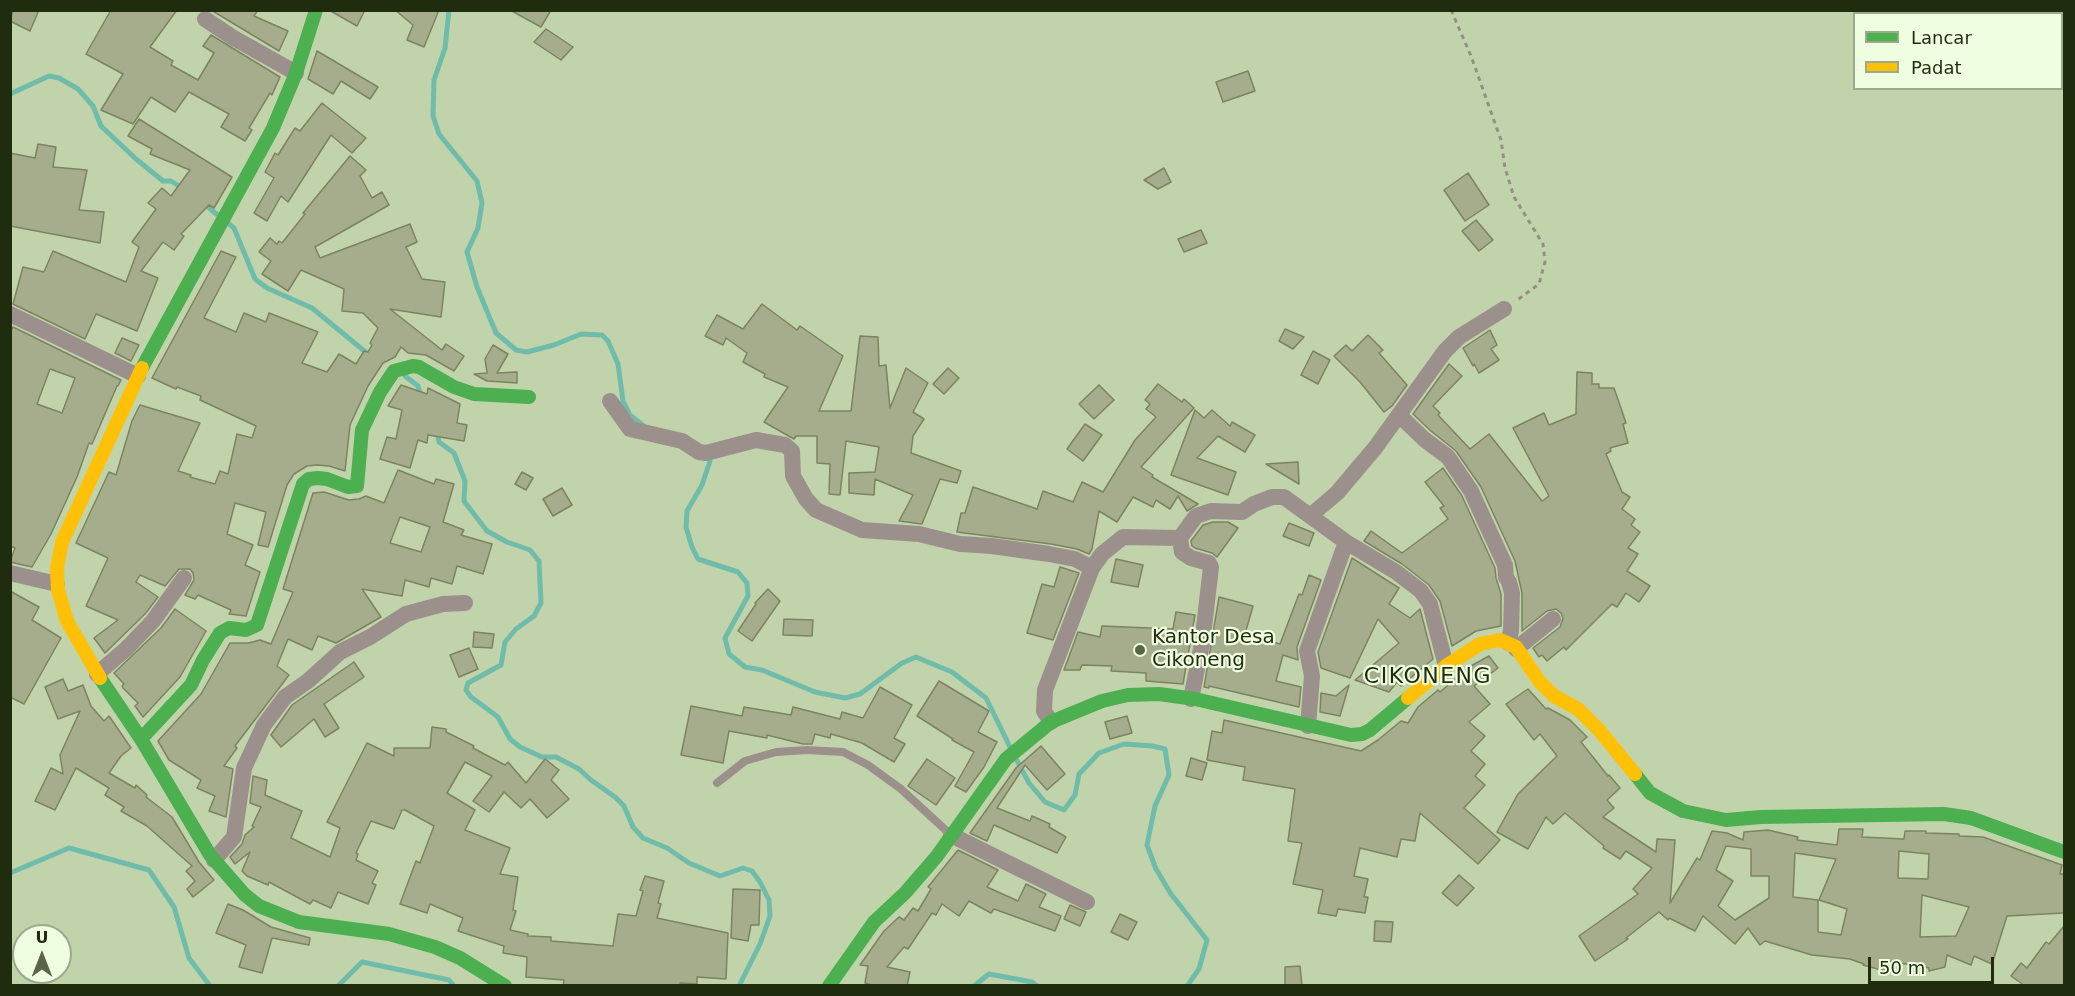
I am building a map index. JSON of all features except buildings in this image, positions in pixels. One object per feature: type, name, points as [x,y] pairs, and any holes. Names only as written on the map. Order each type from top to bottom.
[{"type":"street","points":[[316,10],[296,73],[273,128],[138,376],[62,542],[57,568],[57,584],[68,621],[97,674],[141,739],[212,857],[245,895],[274,914],[299,922],[328,927],[359,928],[435,947],[460,958],[505,986]]},
{"type":"street","points":[[205,19],[296,73]]},
{"type":"street","points":[[1310,516],[1336,493],[1376,448],[1444,351],[1459,337],[1504,309]]},
{"type":"street","points":[[10,314],[138,376]]},
{"type":"street","points":[[141,739],[191,685],[220,633],[229,628],[236,627],[246,630],[257,625],[303,484],[309,479],[318,478],[348,487],[357,486],[362,430],[380,392],[394,371],[413,366],[419,367],[454,387],[474,394],[529,397]]},
{"type":"street","points":[[610,401],[630,429],[682,441],[699,452],[706,453],[756,440],[785,445],[792,451],[793,476],[806,499],[816,510],[862,530],[919,534],[960,544],[1050,554],[1075,559],[1092,567]]},
{"type":"street","points":[[1399,415],[1424,439],[1448,457],[1476,500],[1505,565],[1506,577],[1512,593],[1512,646]]},
{"type":"street","points":[[1052,722],[1044,711],[1045,690],[1092,567],[1102,554],[1123,537],[1145,536],[1175,540],[1180,538],[1196,516],[1211,511],[1242,512],[1272,497],[1284,497],[1346,542],[1396,572],[1421,591],[1430,604],[1446,666]]},
{"type":"street","points":[[1180,538],[1182,552],[1191,558],[1205,561],[1211,567],[1202,644],[1191,699]]},
{"type":"street","points":[[1308,726],[1312,676],[1307,651],[1346,542]]},
{"type":"street","points":[[10,573],[57,584]]},
{"type":"street","points":[[97,674],[153,621],[184,578]]},
{"type":"street","points":[[212,857],[234,837],[244,768],[270,716],[285,698],[340,652],[370,637],[406,614],[443,604],[465,603]]},
{"type":"street","points":[[1512,646],[1553,619]]},
{"type":"street","points":[[829,986],[874,921],[904,893],[937,856],[1006,759],[1052,722],[1102,700],[1128,695],[1159,694],[1351,735],[1362,734],[1370,730],[1446,666],[1479,644],[1500,640],[1512,646],[1539,681],[1554,696],[1578,709],[1599,730],[1650,793],[1683,812],[1726,820],[1761,817],[1944,814],[1971,818],[2064,852]]},
{"type":"street","points":[[951,835],[1087,902]]},
{"type":"lane","points":[[717,783],[745,761],[776,752],[843,752],[868,765],[901,789],[951,835]]},
{"type":"path","points":[[1451,10],[1471,56],[1501,140],[1505,168],[1514,197],[1543,244],[1545,262],[1539,284],[1504,309]]},
{"type":"waterway","points":[[449,10],[445,48],[434,80],[433,116],[439,134],[477,181],[482,203],[478,228],[467,252],[477,287],[496,333],[516,350],[527,352],[554,345],[581,334],[602,335],[608,341],[618,364],[623,401],[630,415],[644,426]]},
{"type":"waterway","points":[[10,94],[49,76],[59,78],[78,89],[93,106],[101,126],[136,159],[163,181],[171,181],[182,188]]},
{"type":"waterway","points":[[202,202],[220,217]]},
{"type":"waterway","points":[[228,223],[234,228],[255,279],[267,288],[312,308],[368,354]]},
{"type":"waterway","points":[[405,376],[418,386],[422,398]]},
{"type":"waterway","points":[[437,431],[439,442],[454,453],[465,481],[464,501],[487,531],[507,542],[530,550],[539,561],[541,603],[534,616],[516,629],[505,642],[501,665],[468,683],[466,690],[471,697],[498,717],[510,739],[520,747],[542,757],[556,757],[579,769],[615,797],[624,806],[633,827],[643,838],[667,848],[689,863],[720,876],[743,868],[752,871],[769,900],[770,916],[760,944],[739,986]]},
{"type":"waterway","points":[[707,455],[710,461],[702,485],[687,511],[686,527],[698,559],[738,572],[747,583],[748,596],[725,638],[729,654],[745,667],[762,670],[815,692],[845,698],[860,694],[902,663],[916,657],[952,672],[986,698],[1011,749]]},
{"type":"waterway","points":[[1015,757],[1029,783],[1045,802],[1064,810],[1075,795],[1079,774],[1099,753],[1124,744],[1165,749],[1169,775],[1155,806],[1147,845],[1156,869],[1171,894],[1207,940],[1199,969],[1187,986]]},
{"type":"waterway","points":[[10,873],[69,848],[149,870],[174,907],[189,958],[210,986]]},
{"type":"waterway","points":[[338,986],[362,962],[449,980],[454,986]]},
{"type":"waterway","points":[[974,986],[989,974],[1032,982],[1037,986]]},
{"type":"traffic: fast","points":[[142,368],[273,128],[296,73],[316,10]]},
{"type":"traffic: fast","points":[[141,739],[191,685],[220,633],[229,628],[246,630],[257,625],[303,484],[309,479],[318,478],[348,487],[357,486],[362,430],[380,392],[394,371],[413,366],[419,367],[454,387],[474,394],[529,397]]},
{"type":"traffic: fast","points":[[100,678],[141,739],[210,855],[245,895],[259,906],[299,922],[389,934],[435,947],[460,958],[505,986]]},
{"type":"traffic: fast","points":[[829,986],[874,922],[905,893],[937,856],[1006,759],[1051,722],[1102,701],[1128,695],[1159,694],[1195,699],[1351,735],[1362,734],[1370,730],[1408,698]]},
{"type":"traffic: fast","points":[[1635,774],[1650,793],[1683,811],[1726,820],[1761,817],[1944,814],[1971,818],[2064,852]]},
{"type":"traffic: slow","points":[[100,678],[67,621],[58,590],[57,568],[62,542],[142,368]]},
{"type":"traffic: slow","points":[[1408,698],[1446,666],[1480,644],[1500,640],[1516,647],[1539,681],[1554,696],[1578,709],[1599,730],[1635,774]]},
{"type":"place","name":"Kantor Desa Cikoneng","points":[[1140,650]]},
{"type":"district","name":"CIKONENG","points":[[1428,677]]}]
